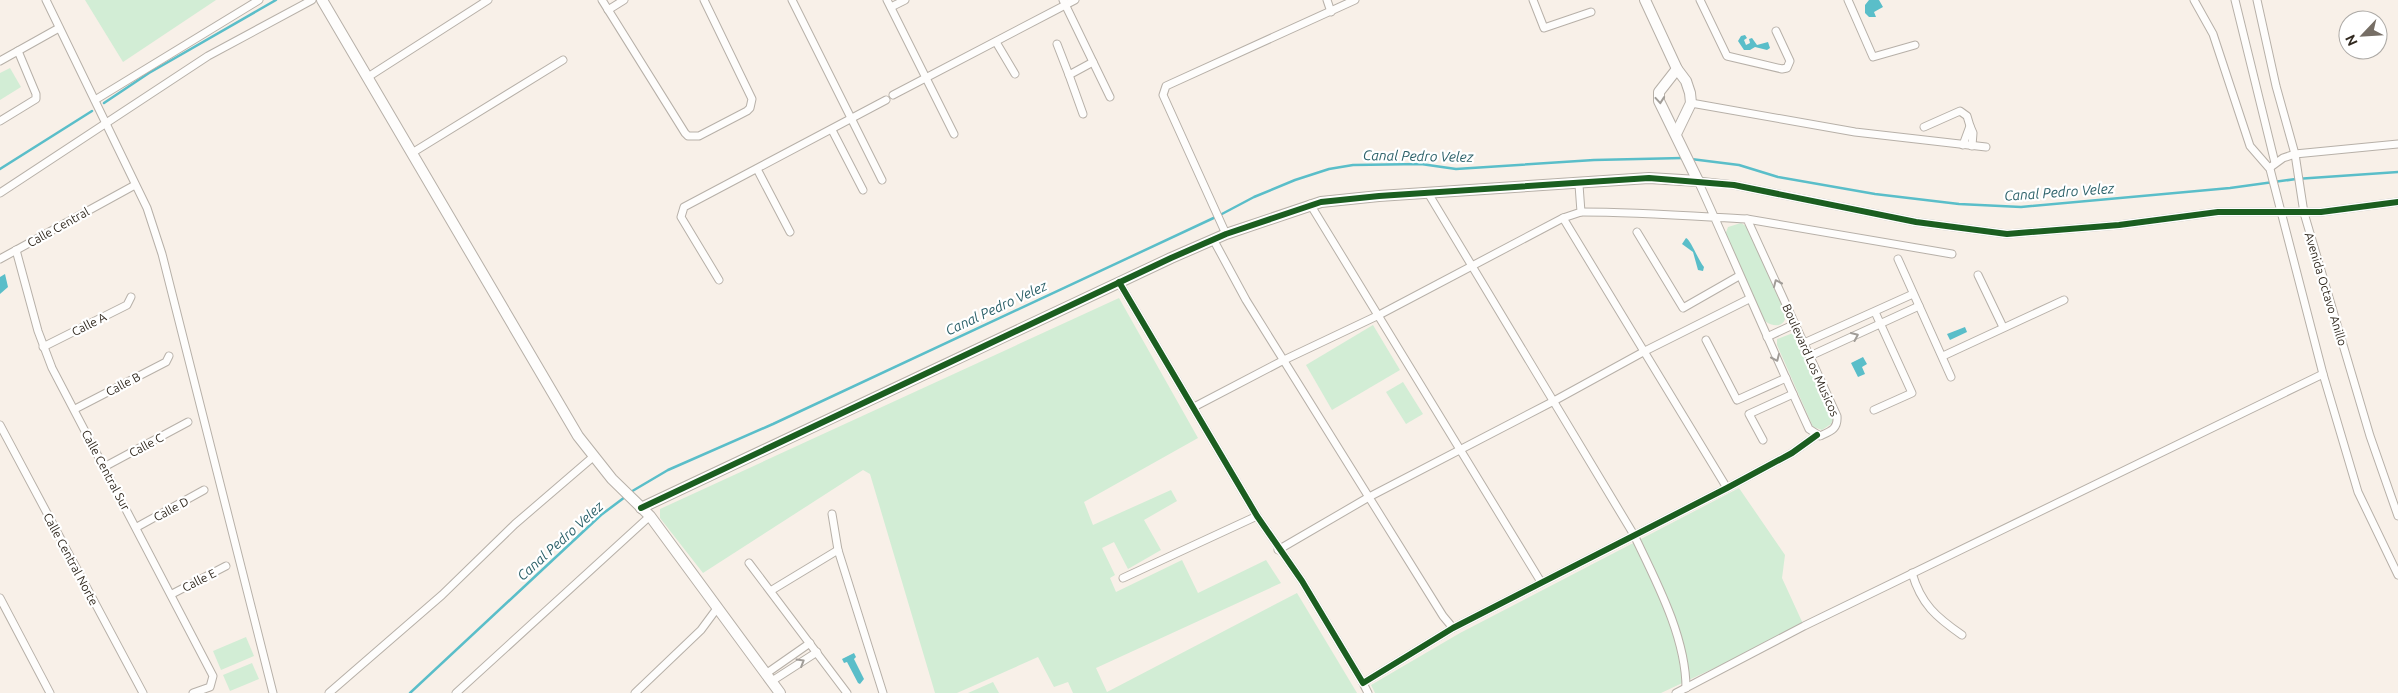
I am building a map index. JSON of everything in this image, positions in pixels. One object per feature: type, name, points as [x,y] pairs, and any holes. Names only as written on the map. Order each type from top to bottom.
[{"type":"street","points":[[46,0],[147,208],[162,254],[273,693]]},
{"type":"street","points":[[95,100],[259,0]]},
{"type":"street","points":[[0,193],[208,56],[312,0]]},
{"type":"street","points":[[322,0],[578,436],[593,457],[617,484],[650,516],[780,693]]},
{"type":"street","points":[[368,77],[488,0]]},
{"type":"street","points":[[602,0],[687,138],[699,136],[747,111],[750,108],[752,99],[704,0]]},
{"type":"street","points":[[608,10],[624,0]]},
{"type":"street","points":[[792,0],[882,180]]},
{"type":"street","points":[[887,0],[954,134]]},
{"type":"street","points":[[891,8],[905,0]]},
{"type":"street","points":[[719,280],[681,217],[681,211],[684,206],[758,169],[996,42],[1064,2],[1075,0]]},
{"type":"street","points":[[1327,0],[1331,12]]},
{"type":"street","points":[[1224,230],[1163,95],[1166,86],[1356,0]]},
{"type":"street","points":[[1533,0],[1544,28],[1591,12]]},
{"type":"street","points":[[1645,0],[1677,68],[1686,81],[1691,103],[1676,134]]},
{"type":"street","points":[[1700,0],[1727,56],[1782,69],[1787,68],[1790,61],[1776,31]]},
{"type":"street","points":[[1848,0],[1874,57],[1914,44]]},
{"type":"street","points":[[2194,0],[2212,34],[2231,85],[2250,146],[2272,169],[2295,154],[2398,144]]},
{"type":"street","name":"Avenida Octavo Anillo","points":[[2235,0],[2272,169],[2276,198],[2323,374],[2358,492],[2398,575]]},
{"type":"street","name":"Avenida Octavo Anillo","points":[[2257,0],[2276,86],[2295,154],[2296,174],[2304,213],[2370,436],[2398,516]]},
{"type":"street","points":[[1064,2],[1110,97]]},
{"type":"street","points":[[0,61],[58,28]]},
{"type":"street","points":[[996,42],[1015,74]]},
{"type":"street","points":[[1057,44],[1083,114]]},
{"type":"street","points":[[0,121],[36,99],[36,94],[18,51]]},
{"type":"street","points":[[412,153],[563,60]]},
{"type":"street","points":[[1069,75],[1093,62]]},
{"type":"street","points":[[1363,683],[1453,628],[1727,488],[1792,453],[1817,435],[1809,429],[1698,182],[1690,169],[1676,134],[1661,108],[1660,92],[1677,68]]},
{"type":"street","points":[[1691,103],[1855,132],[1986,148]]},
{"type":"street","points":[[1924,127],[1960,111],[1967,116],[1973,133],[1972,146]]},
{"type":"street","points":[[1963,144],[1970,126]]},
{"type":"street","points":[[832,130],[863,190]]},
{"type":"street","points":[[758,169],[790,232]]},
{"type":"street","points":[[641,508],[1213,239],[1224,230],[1310,204],[1379,196],[1579,185],[1649,178],[1734,185],[1916,222],[2007,234],[2120,225],[2218,212],[2304,213],[2398,202]]},
{"type":"street","name":"Calle Central","points":[[0,260],[135,184]]},
{"type":"street","points":[[1579,185],[1581,212]]},
{"type":"street","points":[[1428,193],[1552,402],[1634,535],[1650,568],[1680,642],[1686,666],[1686,688]]},
{"type":"street","points":[[1310,204],[1380,315],[1542,582]]},
{"type":"street","points":[[1194,408],[1284,360],[1380,315],[1563,218],[1581,212],[1747,219],[1952,254]]},
{"type":"street","points":[[1563,218],[1727,488]]},
{"type":"street","name":"Boulevard Los Musicos","points":[[1747,219],[1838,421],[1833,430],[1817,435]]},
{"type":"street","points":[[1637,232],[1683,308],[1739,276]]},
{"type":"street","points":[[1213,239],[1240,290],[1368,497],[1453,628]]},
{"type":"street","name":"Calle Central Sur","points":[[16,250],[43,347],[213,676],[213,682],[210,687],[193,693]]},
{"type":"street","points":[[1898,259],[1943,356],[1950,377]]},
{"type":"street","points":[[1978,275],[2003,327]]},
{"type":"street","points":[[1119,282],[1257,516],[1278,550],[1302,581],[1368,693]]},
{"type":"street","points":[[1804,343],[1914,294]]},
{"type":"street","name":"Calle A","points":[[43,347],[127,304],[131,298]]},
{"type":"street","points":[[1278,550],[1368,497],[1552,402],[1645,351],[1749,299]]},
{"type":"street","points":[[1943,356],[2064,300]]},
{"type":"street","points":[[1810,356],[1920,306]]},
{"type":"street","points":[[1874,410],[1912,393],[1875,312]]},
{"type":"street","points":[[1767,337],[1795,324]]},
{"type":"street","points":[[1706,340],[1738,400],[1786,378]]},
{"type":"street","name":"Calle B","points":[[75,410],[166,362],[169,356]]},
{"type":"street","points":[[1676,693],[1804,626],[2323,374]]},
{"type":"street","points":[[1763,440],[1750,414],[1793,394]]},
{"type":"street","name":"Calle C","points":[[104,467],[188,422]]},
{"type":"street","name":"Calle Central Norte","points":[[0,425],[143,693]]},
{"type":"street","points":[[329,693],[442,595],[515,524],[593,457]]},
{"type":"street","name":"Calle D","points":[[137,528],[204,490]]},
{"type":"street","points":[[832,514],[838,550],[883,693]]},
{"type":"street","points":[[456,693],[650,516]]},
{"type":"street","points":[[1123,578],[1257,516]]},
{"type":"street","points":[[772,590],[838,550]]},
{"type":"street","points":[[749,563],[772,590],[847,693]]},
{"type":"street","name":"Calle E","points":[[172,594],[226,566]]},
{"type":"street","points":[[1912,573],[1922,601],[1962,635]]},
{"type":"street","points":[[0,598],[50,693]]},
{"type":"street","points":[[635,693],[701,630],[718,607]]},
{"type":"street","points":[[770,677],[810,642]]},
{"type":"street","points":[[770,677],[817,652]]},
{"type":"green space","points":[[85,0],[216,0],[123,62]]},
{"type":"green space","points":[[10,68],[21,87],[0,100],[0,73]]},
{"type":"green space","points":[[1741,223],[1746,226],[1785,312],[1785,320],[1780,325],[1773,325],[1765,321],[1725,235],[1728,227]]},
{"type":"green space","points":[[1119,298],[1198,438],[1084,502],[1093,525],[1171,490],[1177,501],[1144,520],[1161,550],[1128,569],[1114,542],[1102,548],[1115,575],[1110,578],[1116,592],[1182,560],[1198,593],[1266,560],[1281,583],[1096,668],[1107,692],[1297,593],[1357,693],[1073,693],[1068,682],[1054,687],[1038,657],[957,693],[935,693],[870,474],[863,470],[703,573],[660,518],[660,509]]},
{"type":"green space","points":[[1373,325],[1400,370],[1332,410],[1306,365]]},
{"type":"green space","points":[[1793,333],[1797,335],[1833,419],[1831,424],[1822,430],[1813,427],[1777,345],[1777,339]]},
{"type":"green space","points":[[1403,382],[1423,414],[1406,424],[1386,392]]},
{"type":"green space","points":[[1739,488],[1785,555],[1782,578],[1804,626],[1661,693],[1375,693],[1371,685],[1460,633]]},
{"type":"green space","points":[[246,637],[254,656],[221,670],[213,651]]},
{"type":"green space","points":[[252,663],[259,679],[230,691],[223,675]]},
{"type":"green space","points":[[993,682],[999,693],[968,693]]},
{"type":"water","points":[[1869,0],[1879,0],[1883,7],[1874,12],[1876,17],[1869,17],[1865,13],[1865,5]]},
{"type":"water","points":[[1745,35],[1747,38],[1744,40],[1746,45],[1750,43],[1749,39],[1752,38],[1757,45],[1768,42],[1770,48],[1767,50],[1755,47],[1750,50],[1744,50],[1738,41],[1741,36]]},
{"type":"water","points":[[1686,238],[1704,267],[1703,271],[1698,270],[1693,252],[1682,244]]},
{"type":"water","points":[[5,274],[8,287],[0,294],[0,277]]},
{"type":"water","points":[[1965,327],[1967,332],[1950,340],[1947,334]]},
{"type":"water","points":[[1863,357],[1867,364],[1862,367],[1865,374],[1858,377],[1851,363]]},
{"type":"water","points":[[854,653],[856,657],[854,659],[864,679],[860,684],[847,662],[844,663],[842,659]]},
{"type":"waterway","points":[[104,103],[149,73],[276,0]]},
{"type":"waterway","points":[[0,169],[92,111]]},
{"type":"waterway","name":"Canal Pedro Velez","points":[[629,493],[668,470],[773,424],[1220,215],[1254,197],[1295,180],[1329,169],[1353,165],[1421,164],[1456,169],[1594,160],[1683,158]]},
{"type":"waterway","name":"Canal Pedro Velez","points":[[1691,159],[1739,165],[1778,177],[1875,194],[1959,204],[2021,207],[2230,188],[2296,179],[2398,172]]},
{"type":"waterway","name":"Canal Pedro Velez","points":[[410,693],[601,515],[625,497]]},
{"type":"cycle path","points":[[641,508],[1171,258],[1226,234],[1321,202],[1379,196],[1649,178],[1734,185],[1916,222],[2007,234],[2119,225],[2218,212],[2321,212],[2398,202]]},
{"type":"cycle path","points":[[1119,282],[1257,516],[1302,581],[1363,683],[1453,628],[1727,488],[1792,453],[1817,435]]}]
